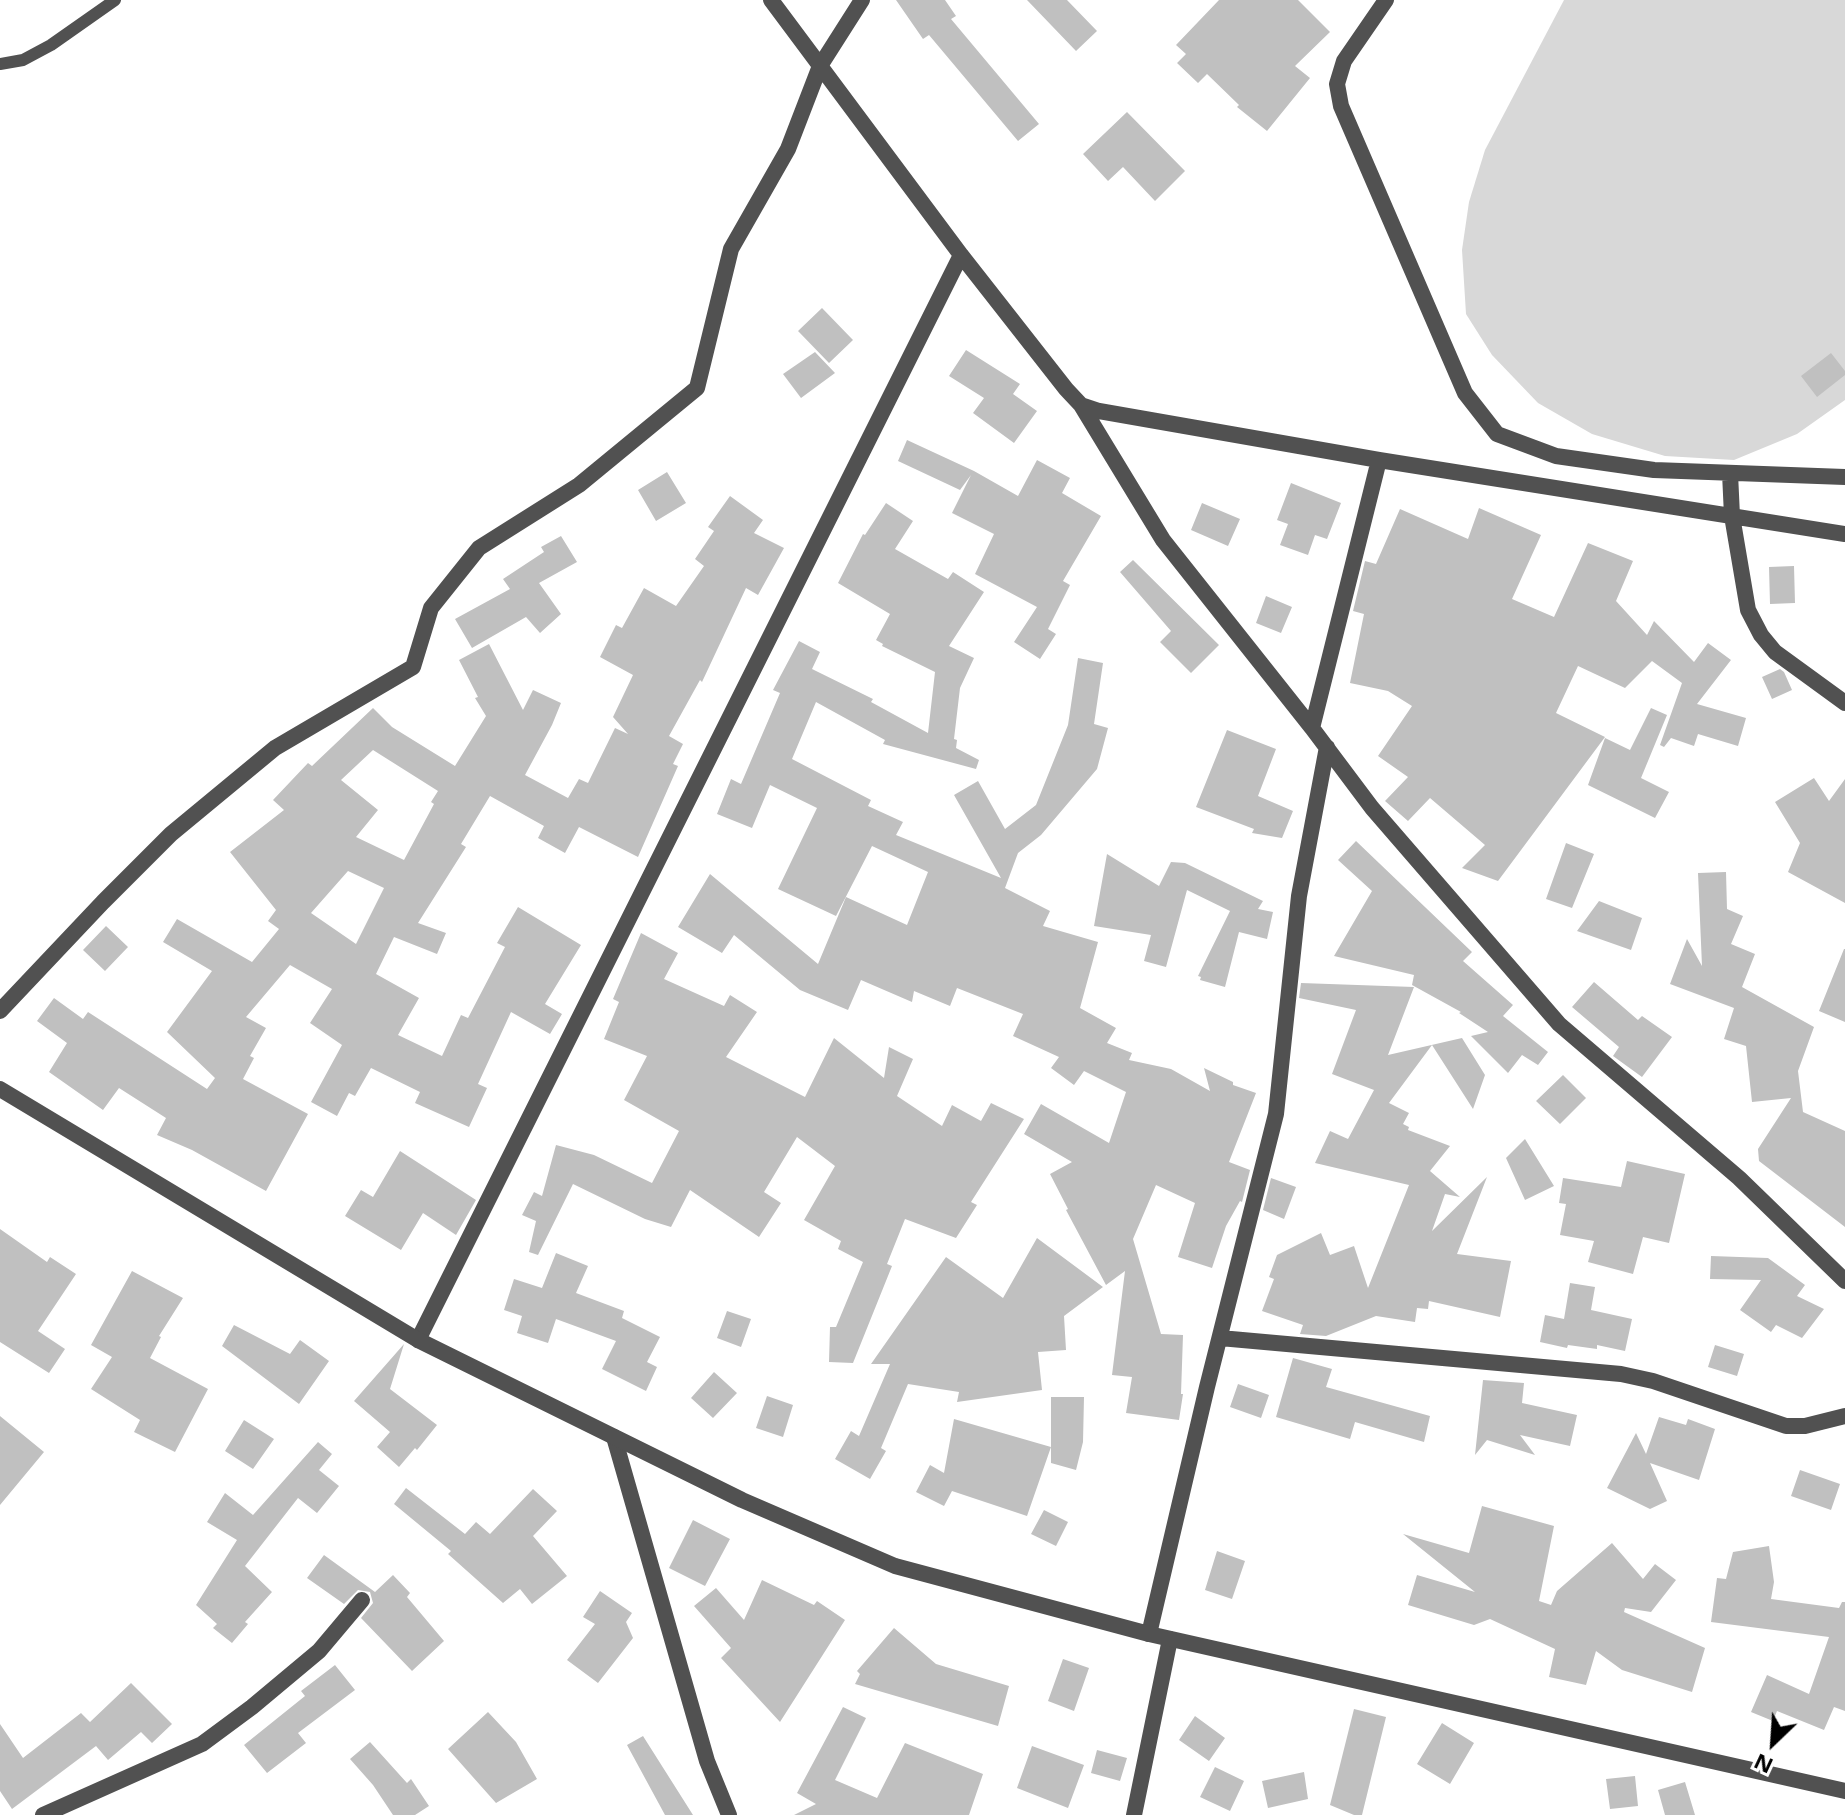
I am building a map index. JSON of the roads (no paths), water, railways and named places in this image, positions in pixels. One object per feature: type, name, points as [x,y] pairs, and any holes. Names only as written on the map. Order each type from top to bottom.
[{"type":"street","points":[[771,0],[961,255],[1081,405],[1163,540],[1372,808],[1559,1024],[1739,1178],[1845,1281]]},
{"type":"street","points":[[0,1011],[171,834],[275,748],[413,667],[431,608],[479,548],[579,485],[697,388],[731,249],[788,149],[820,66],[862,0]]},
{"type":"street","points":[[1386,0],[1344,61],[1337,84],[1341,106],[1465,393],[1497,434],[1556,456],[1654,470],[1845,477]]},
{"type":"street","points":[[418,1340],[961,255]]},
{"type":"street","points":[[1081,405],[1099,411],[1379,460],[1845,534]]},
{"type":"street","points":[[1312,728],[1379,460]]},
{"type":"street","points":[[1730,473],[1732,516],[1748,610],[1761,635],[1775,652],[1845,703]]},
{"type":"street","points":[[1149,1634],[1276,1114],[1299,896],[1327,747]]},
{"type":"street","points":[[0,1089],[418,1340],[742,1500],[895,1566],[1170,1639],[1845,1791]]},
{"type":"street","points":[[1220,1338],[1621,1374],[1653,1381],[1786,1426],[1805,1426],[1845,1416]]},
{"type":"street","points":[[614,1437],[707,1761],[729,1815]]},
{"type":"street","points":[[43,1815],[202,1744],[319,1651],[362,1600]]},
{"type":"street","points":[[1134,1815],[1170,1639]]},
{"type":"lane","points":[[0,64],[23,60],[51,45],[115,0]]}]
